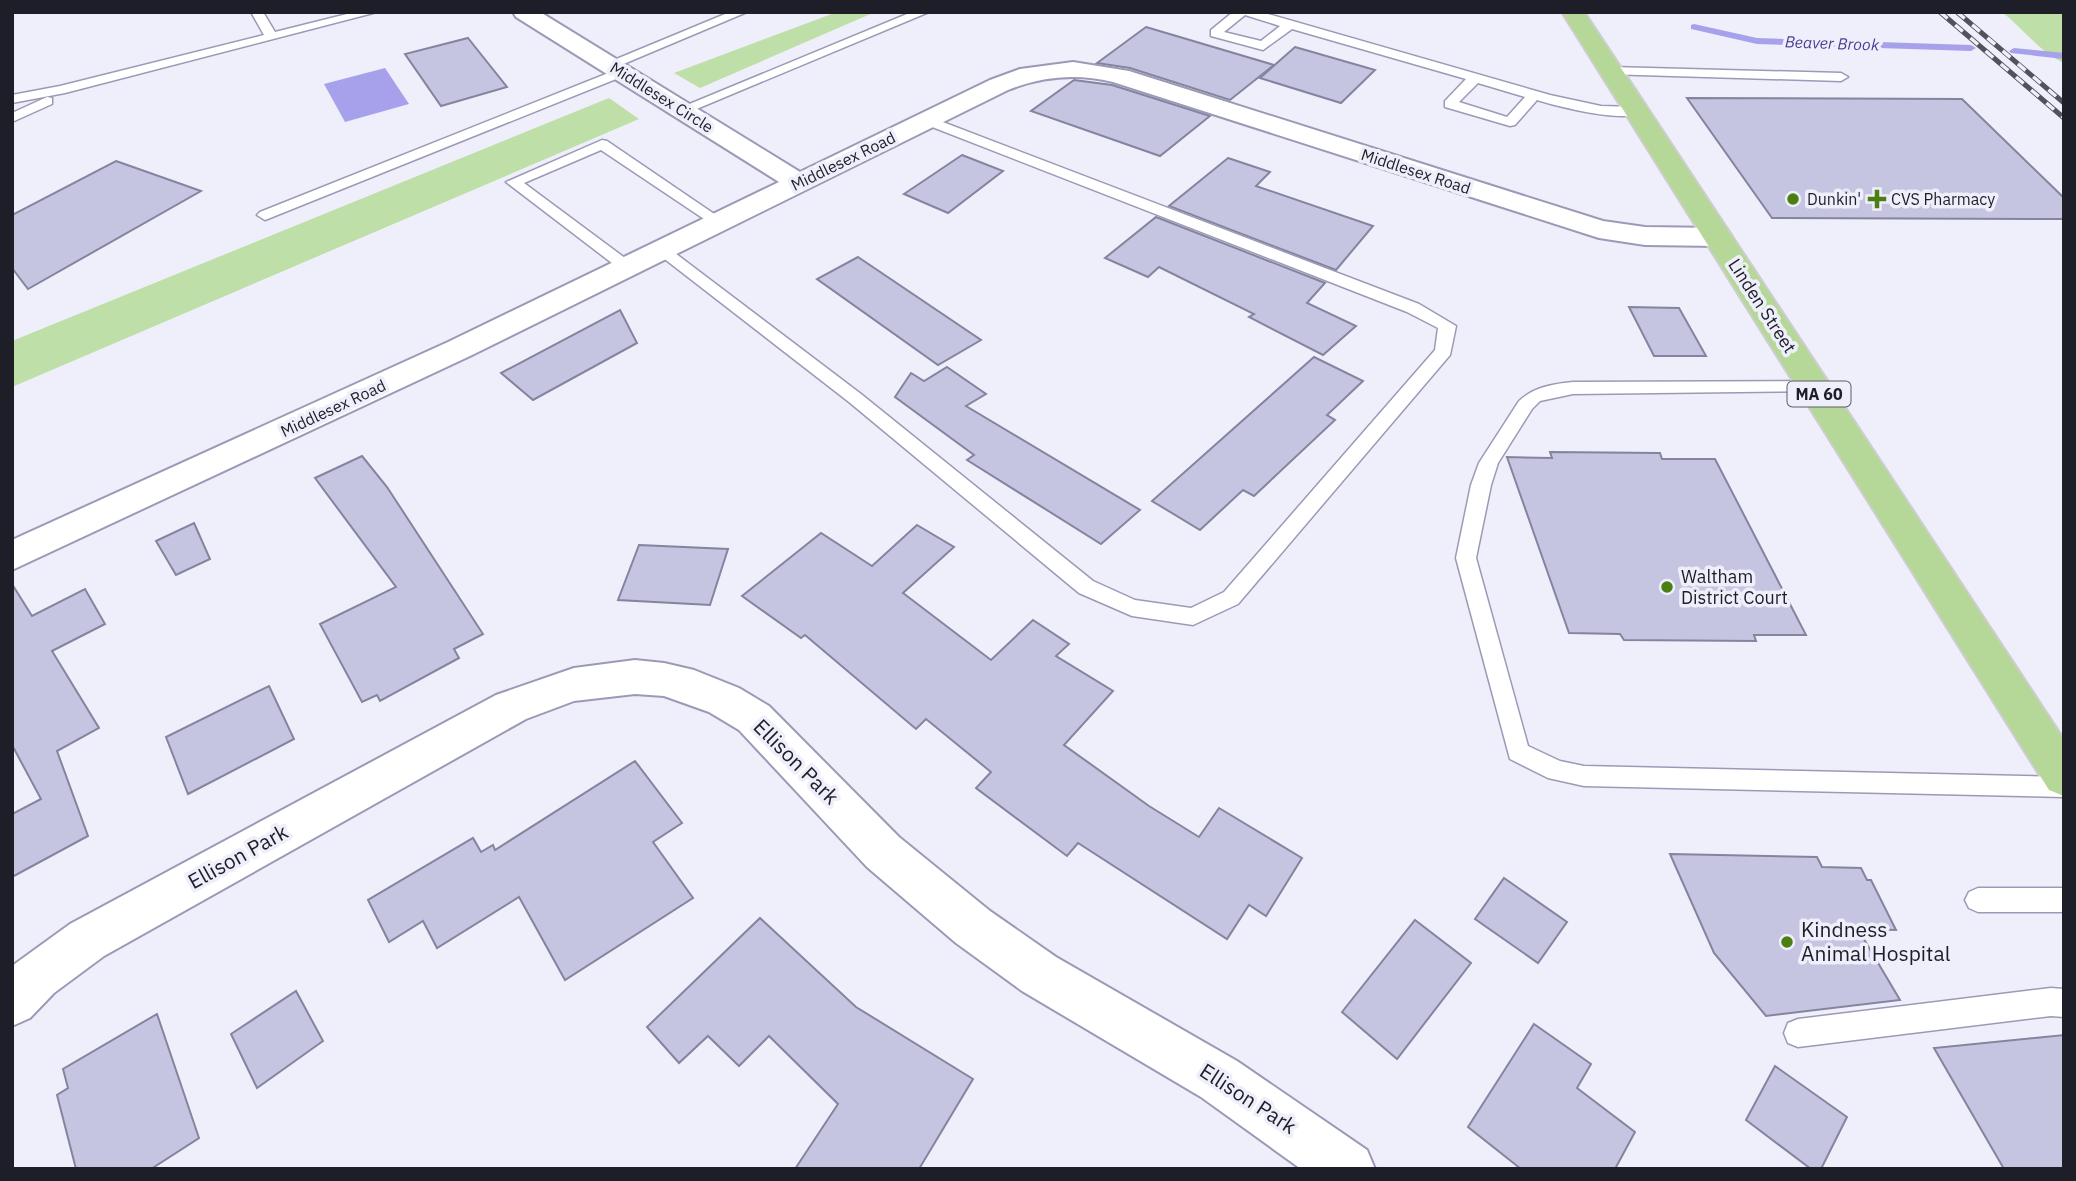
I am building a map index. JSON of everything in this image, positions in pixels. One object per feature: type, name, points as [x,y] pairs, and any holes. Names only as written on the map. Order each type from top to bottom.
[{"type":"main road","name":"Linden Street","points":[[1573,12],[2064,777]]},
{"type":"street","name":"Middlesex Circle","points":[[524,12],[799,183]]},
{"type":"street","name":"Middlesex Road","points":[[12,556],[404,375],[1023,75],[1060,68],[1092,69],[1599,229],[1645,236],[1718,237]]},
{"type":"street","name":"Ellison Park","points":[[12,1001],[45,970],[86,940],[511,707],[541,693],[590,680],[634,676],[655,678],[708,692],[754,718],[883,852],[973,927],[1039,974],[1219,1079],[1348,1169]]},
{"type":"lane","points":[[257,12],[271,37]]},
{"type":"lane","points":[[12,99],[371,12]]},
{"type":"lane","points":[[265,215],[741,12]]},
{"type":"lane","points":[[682,110],[923,12]]},
{"type":"lane","points":[[1241,12],[1215,33],[1263,47],[1290,24]]},
{"type":"lane","points":[[1247,12],[1534,95],[1585,107],[1637,111]]},
{"type":"lane","points":[[1611,71],[1841,77]]},
{"type":"lane","points":[[12,118],[55,97],[115,76]]},
{"type":"lane","points":[[1475,78],[1451,104],[1510,122],[1534,95]]},
{"type":"lane","points":[[661,250],[855,398],[1086,587],[1132,608],[1193,617],[1231,598],[1444,351],[1447,326],[1413,308],[927,120]]},
{"type":"lane","points":[[627,267],[513,182],[602,144],[719,222]]},
{"type":"lane","points":[[1814,387],[1573,388],[1542,393],[1525,405],[1489,463],[1481,485],[1466,558],[1518,752],[1556,771],[1584,776],[2064,787]]},
{"type":"lane","points":[[1978,900],[2064,900]]},
{"type":"lane","points":[[1798,1034],[2051,1002],[2064,1003]]},
{"type":"green space","points":[[837,12],[875,12],[700,88],[674,73]]},
{"type":"green space","points":[[2002,12],[2064,12],[2064,63],[2039,47]]},
{"type":"green space","points":[[609,98],[639,119],[12,387],[12,341]]},
{"type":"shaded area","points":[[385,68],[409,104],[345,122],[324,84]]},
{"type":"building","points":[[1146,27],[1274,65],[1230,100],[1130,68],[1097,63]]},
{"type":"building","points":[[468,38],[507,87],[441,106],[405,54]]},
{"type":"building","points":[[1295,47],[1375,70],[1341,103],[1260,78]]},
{"type":"building","points":[[1074,80],[1112,85],[1210,116],[1160,156],[1031,111]]},
{"type":"building","points":[[1687,98],[1962,99],[2064,198],[2064,219],[1772,218]]},
{"type":"building","points":[[962,155],[1003,171],[948,213],[904,194]]},
{"type":"building","points":[[1228,158],[1270,172],[1256,186],[1373,226],[1336,270],[1169,206]]},
{"type":"building","points":[[116,161],[201,191],[28,289],[12,268],[12,215]]},
{"type":"building","points":[[1156,217],[1325,283],[1307,303],[1356,326],[1323,355],[1249,317],[1254,314],[1159,267],[1148,277],[1105,258]]},
{"type":"building","points":[[858,257],[981,340],[938,365],[817,279]]},
{"type":"building","points":[[1629,307],[1679,308],[1706,356],[1654,356]]},
{"type":"building","points":[[620,310],[637,343],[533,400],[501,373]]},
{"type":"building","points":[[1314,357],[1363,381],[1327,415],[1335,420],[1254,496],[1243,490],[1200,530],[1152,501]]},
{"type":"building","points":[[947,367],[986,394],[966,406],[1140,510],[1101,544],[967,460],[974,455],[895,397],[911,373],[924,381]]},
{"type":"building","name":"Waltham District Court","points":[[1550,452],[1660,453],[1662,459],[1715,459],[1806,635],[1754,635],[1756,641],[1624,640],[1620,634],[1569,633],[1507,457],[1552,458]]},
{"type":"building","points":[[362,456],[387,487],[483,634],[454,649],[459,658],[380,701],[377,695],[362,702],[320,624],[396,587],[315,478]]},
{"type":"building","points":[[194,523],[210,559],[176,575],[156,541]]},
{"type":"building","points":[[917,525],[954,547],[903,593],[991,660],[1033,620],[1069,644],[1056,656],[1113,691],[1064,745],[1149,806],[1199,837],[1219,808],[1302,858],[1266,916],[1249,905],[1227,939],[1078,843],[1067,856],[976,788],[991,772],[926,719],[916,729],[805,635],[801,638],[742,596],[821,533],[872,566]]},
{"type":"building","points":[[639,545],[728,549],[710,605],[618,600]]},
{"type":"building","points":[[12,584],[32,616],[85,589],[105,624],[52,651],[99,728],[57,751],[88,836],[12,877],[12,814],[41,799],[12,745]]},
{"type":"building","points":[[269,686],[294,739],[188,794],[166,737]]},
{"type":"building","points":[[635,761],[682,823],[653,842],[693,898],[565,980],[519,897],[437,948],[423,921],[389,942],[368,900],[473,838],[481,852],[493,845],[495,850]]},
{"type":"building","name":"Kindness Animal Hospital","points":[[1670,854],[1817,857],[1822,867],[1861,868],[1867,880],[1871,880],[1896,930],[1858,929],[1900,1000],[1766,1016],[1714,953]]},
{"type":"building","points":[[1504,878],[1567,922],[1538,963],[1475,919]]},
{"type":"building","points":[[760,918],[856,1007],[973,1079],[919,1169],[795,1169],[838,1104],[769,1036],[739,1066],[708,1036],[679,1063],[647,1027]]},
{"type":"building","points":[[1415,920],[1471,963],[1397,1059],[1342,1012]]},
{"type":"building","points":[[296,991],[323,1041],[257,1088],[231,1034]]},
{"type":"building","points":[[157,1014],[199,1138],[151,1169],[76,1169],[57,1095],[68,1088],[63,1069]]},
{"type":"building","points":[[1534,1024],[1591,1064],[1577,1088],[1635,1132],[1615,1169],[1521,1169],[1468,1127]]},
{"type":"building","points":[[2064,1035],[2064,1169],[2004,1169],[1934,1048]]},
{"type":"building","points":[[1775,1066],[1847,1117],[1821,1169],[1811,1169],[1746,1120]]},
{"type":"waterway","name":"Beaver Brook","points":[[1694,27],[1757,41],[1971,48]]},
{"type":"waterway","name":"Beaver Brook","points":[[2014,51],[2064,56]]},
{"type":"railway","points":[[1940,12],[2064,118]]},
{"type":"railway","points":[[1957,12],[2064,103]]},
{"type":"place","name":"Dunkin'","points":[[1793,199]]},
{"type":"place","name":"CVS Pharmacy","points":[[1877,199]]},
{"type":"place","name":"Waltham District Court","points":[[1667,587]]},
{"type":"place","name":"Kindness Animal Hospital","points":[[1787,942]]}]
